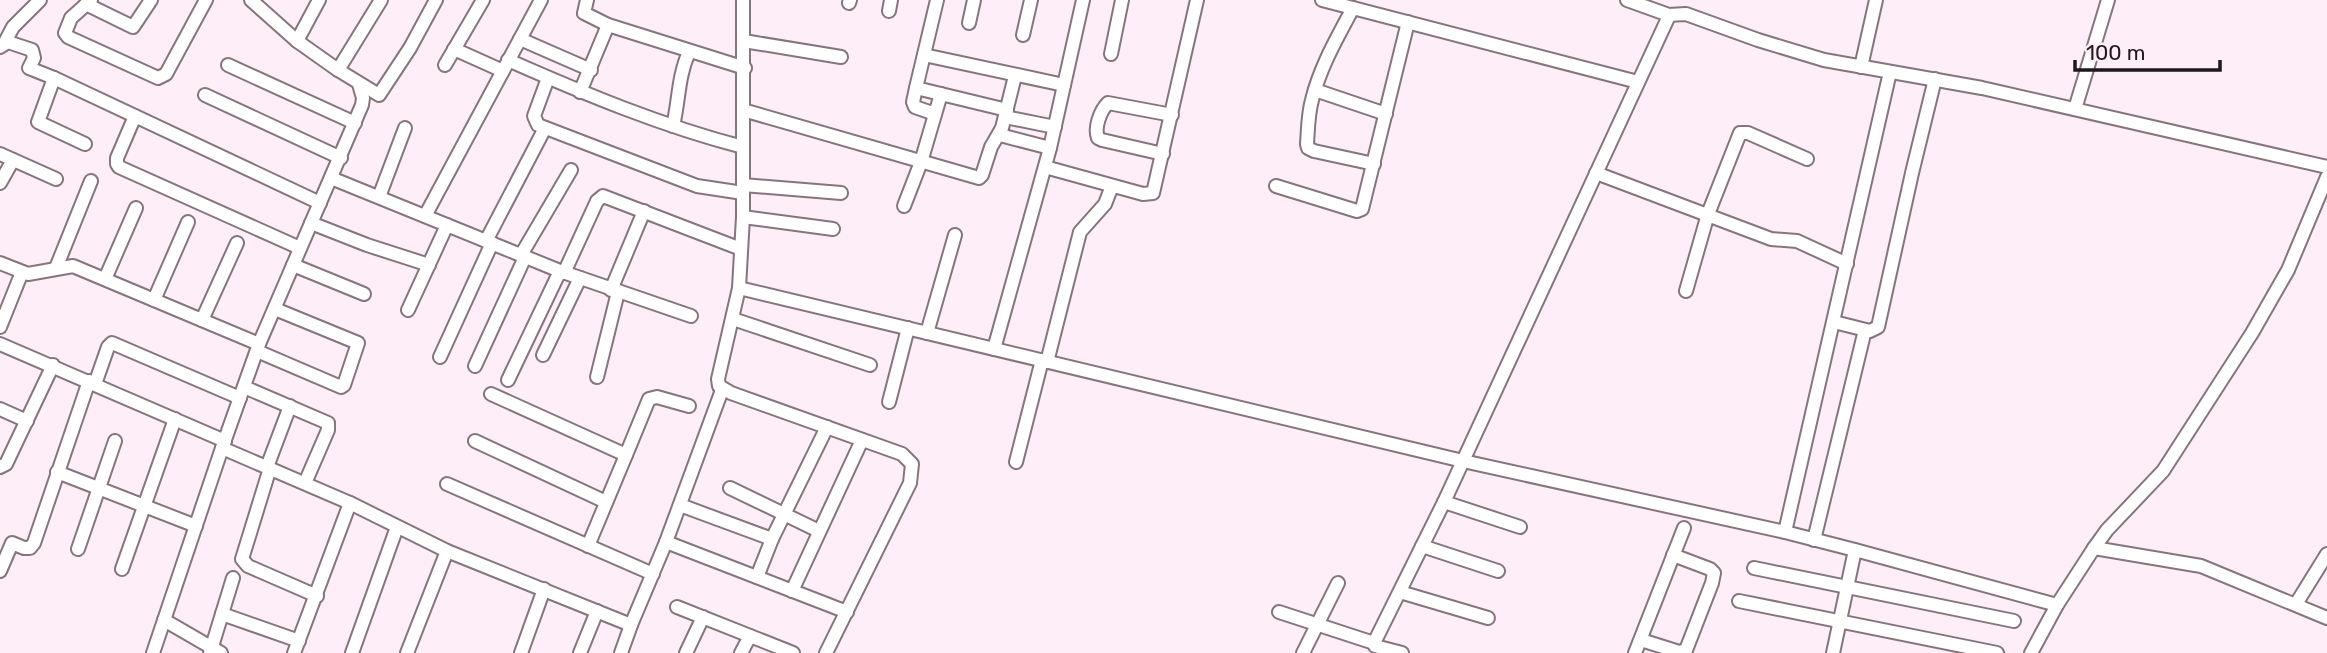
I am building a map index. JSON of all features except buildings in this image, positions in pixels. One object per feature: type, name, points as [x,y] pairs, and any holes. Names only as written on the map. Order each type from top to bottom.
[{"type":"street","points":[[40,0],[13,27],[3,45],[32,50],[34,58],[29,68],[320,203]]},
{"type":"street","points":[[151,0],[133,27],[88,2],[71,19],[65,33],[68,37],[158,78],[166,74],[206,0]]},
{"type":"street","points":[[297,41],[319,0]]},
{"type":"street","points":[[338,70],[381,0]]},
{"type":"street","points":[[255,1],[297,41],[377,94],[381,93],[410,48],[436,0]]},
{"type":"street","points":[[445,65],[482,0]]},
{"type":"street","points":[[425,216],[541,0]]},
{"type":"street","points":[[587,0],[584,13],[608,25],[745,68]]},
{"type":"street","points":[[621,653],[666,542],[722,390],[718,379],[739,288],[743,217],[743,0]]},
{"type":"street","points":[[935,114],[915,107],[913,102],[937,0]]},
{"type":"street","points":[[969,23],[974,0]]},
{"type":"street","points":[[1023,35],[1031,0]]},
{"type":"street","points":[[994,349],[1050,148],[1083,0]]},
{"type":"street","points":[[1111,54],[1122,0]]},
{"type":"street","points":[[1045,167],[1143,194],[1153,193],[1197,0]]},
{"type":"street","points":[[1322,0],[1638,82]]},
{"type":"street","points":[[1627,0],[1677,9],[1789,51],[2075,109],[2327,167]]},
{"type":"street","points":[[1861,67],[1876,0]]},
{"type":"street","points":[[2075,109],[2108,0]]},
{"type":"street","points":[[1353,8],[1325,61],[1315,90],[1310,108],[1308,148],[1374,164]]},
{"type":"street","points":[[1373,647],[1444,502],[1638,82],[1677,9]]},
{"type":"street","points":[[1276,186],[1360,211],[1364,207],[1408,22]]},
{"type":"street","points":[[580,92],[608,25]]},
{"type":"street","points":[[520,40],[591,70]]},
{"type":"street","points":[[744,41],[841,57]]},
{"type":"street","points":[[454,48],[548,78],[673,127],[743,147]]},
{"type":"street","points":[[673,127],[679,99],[680,70],[688,52]]},
{"type":"street","points":[[924,55],[1064,85]]},
{"type":"street","points":[[228,65],[355,123]]},
{"type":"street","points":[[1785,532],[1890,72]]},
{"type":"street","points":[[743,110],[979,178],[991,147],[1000,135],[1015,76]]},
{"type":"street","points":[[54,78],[38,122],[85,144]]},
{"type":"street","points":[[548,78],[534,116],[535,122],[545,128],[697,186],[841,193]]},
{"type":"street","points":[[1834,322],[1865,330],[1875,330],[1878,327],[1935,79]]},
{"type":"street","points":[[153,653],[258,347],[363,102],[359,84]]},
{"type":"street","points":[[916,88],[1055,127]]},
{"type":"street","points":[[1315,90],[1387,114]]},
{"type":"street","points":[[904,206],[921,162],[941,94]]},
{"type":"street","points":[[205,95],[341,158]]},
{"type":"street","points":[[1163,154],[1102,140],[1098,138],[1096,131],[1103,108],[1108,103],[1172,115]]},
{"type":"street","points":[[135,116],[116,161],[119,167],[300,248]]},
{"type":"street","points":[[379,197],[405,128]]},
{"type":"street","points":[[440,357],[489,242],[545,128]]},
{"type":"street","points":[[1686,291],[1708,214],[1740,133],[1748,133],[1807,159]]},
{"type":"street","points":[[1000,135],[1050,148]]},
{"type":"street","points":[[0,154],[56,179]]},
{"type":"street","points":[[0,183],[13,160]]},
{"type":"street","points":[[475,366],[523,256],[571,170]]},
{"type":"street","points":[[1596,173],[1771,239],[1805,244],[1847,264]]},
{"type":"street","points":[[331,177],[562,272],[691,316]]},
{"type":"street","points":[[2031,653],[2057,605],[2094,548],[2107,530],[2163,471],[2252,333],[2288,270],[2327,177]]},
{"type":"street","points":[[56,268],[91,181]]},
{"type":"street","points":[[1016,462],[1080,232],[1105,204],[1112,186]]},
{"type":"street","points":[[508,380],[600,197],[608,197],[741,249]]},
{"type":"street","points":[[105,279],[136,208]]},
{"type":"street","points":[[597,377],[614,291],[644,211]]},
{"type":"street","points":[[743,217],[833,229]]},
{"type":"street","points":[[154,300],[188,222]]},
{"type":"street","points":[[312,223],[367,245],[429,265]]},
{"type":"street","points":[[408,310],[447,225]]},
{"type":"street","points":[[927,333],[955,235]]},
{"type":"street","points":[[202,320],[237,243]]},
{"type":"street","points":[[0,263],[22,272],[42,272],[73,265],[202,320],[341,387],[344,385],[358,343],[275,309]]},
{"type":"street","points":[[293,265],[363,294]]},
{"type":"street","points":[[0,327],[22,272]]},
{"type":"street","points":[[543,355],[580,278]]},
{"type":"street","points":[[739,288],[1463,461],[1785,532],[2057,605]]},
{"type":"street","points":[[733,319],[870,365]]},
{"type":"street","points":[[889,402],[908,328]]},
{"type":"street","points":[[1814,540],[1865,330]]},
{"type":"street","points":[[0,571],[6,541],[24,548],[30,548],[34,543],[57,471],[92,382],[112,343],[242,392],[290,406],[324,421],[328,426],[304,483]]},
{"type":"street","points":[[0,344],[175,419],[269,468],[350,503],[447,551],[631,625]]},
{"type":"street","points":[[0,467],[6,464],[52,365]]},
{"type":"street","points":[[722,390],[902,454],[912,464],[910,482],[826,653]]},
{"type":"street","points":[[491,394],[626,455]]},
{"type":"street","points":[[588,546],[649,399],[657,397],[689,406]]},
{"type":"street","points":[[290,406],[242,559],[247,566],[317,596]]},
{"type":"street","points":[[0,409],[26,421]]},
{"type":"street","points":[[122,569],[175,419]]},
{"type":"street","points":[[757,578],[784,513],[827,427]]},
{"type":"street","points":[[792,591],[862,440]]},
{"type":"street","points":[[78,549],[115,441]]},
{"type":"street","points":[[475,441],[606,502]]},
{"type":"street","points":[[57,471],[196,526]]},
{"type":"street","points":[[447,484],[653,574]]},
{"type":"street","points":[[730,488],[819,531]]},
{"type":"street","points":[[1444,502],[1520,527]]},
{"type":"street","points":[[222,614],[297,647],[350,503]]},
{"type":"street","points":[[680,505],[772,539]]},
{"type":"street","points":[[352,653],[397,527]]},
{"type":"street","points":[[1673,555],[1710,569],[1714,573],[1713,583],[1686,650],[1679,652],[1638,647],[1673,555],[1684,528]]},
{"type":"street","points":[[666,542],[847,612]]},
{"type":"street","points":[[1422,546],[1498,571]]},
{"type":"street","points":[[2094,548],[2201,566],[2327,618]]},
{"type":"street","points":[[1833,653],[1856,550]]},
{"type":"street","points":[[407,653],[447,551]]},
{"type":"street","points":[[2296,604],[2327,554]]},
{"type":"street","points":[[1754,568],[2014,621]]},
{"type":"street","points":[[164,620],[214,651],[233,578]]},
{"type":"street","points":[[1303,653],[1338,583]]},
{"type":"street","points":[[520,653],[544,589]]},
{"type":"street","points":[[1400,592],[1488,618]]},
{"type":"street","points":[[1739,601],[1997,653]]},
{"type":"street","points":[[677,607],[793,653]]},
{"type":"street","points":[[580,653],[597,611]]},
{"type":"street","points":[[1279,612],[1373,647],[1402,653]]},
{"type":"street","points":[[686,653],[703,617]]},
{"type":"street","points":[[741,653],[750,636]]}]
